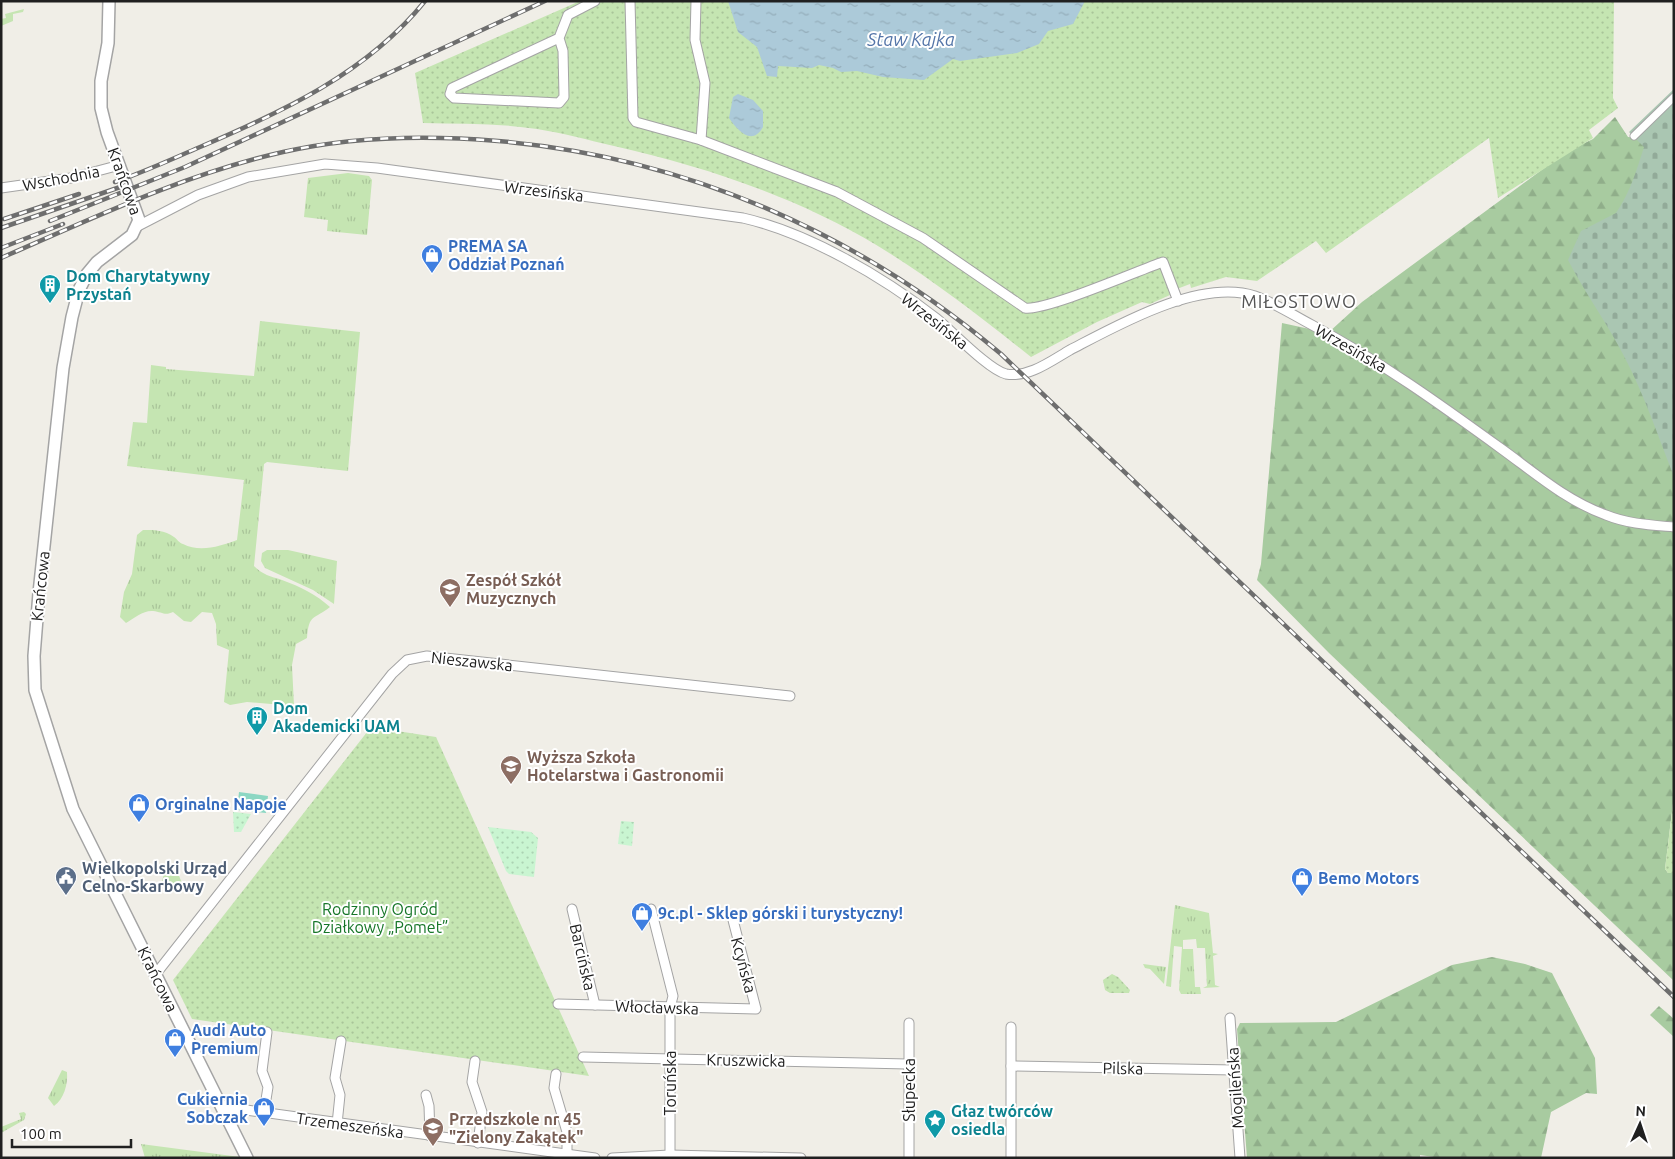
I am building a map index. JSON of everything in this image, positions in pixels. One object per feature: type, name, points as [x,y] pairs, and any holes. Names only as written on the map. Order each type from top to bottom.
[{"type":"street","name":"Krańcowa","points":[[109,1],[108,43],[100,95],[104,122],[139,215],[138,226],[129,238],[97,262],[87,274],[72,317],[63,368],[38,603],[33,670],[40,707],[70,802],[247,1158]]},
{"type":"street","points":[[559,38],[452,88],[450,94],[454,98],[559,103],[564,97],[563,51],[559,38],[568,15],[595,1]]},
{"type":"street","points":[[630,1],[634,120],[701,140],[837,192],[923,238],[1025,308],[1035,308],[1059,301],[1163,262],[1178,301]]},
{"type":"street","points":[[696,1],[696,40],[705,83],[701,140]]},
{"type":"street","points":[[1634,136],[1674,97]]},
{"type":"street","name":"Wrzesińska","points":[[138,226],[198,195],[248,177],[325,164],[369,167],[744,218],[762,222],[788,233],[855,265],[934,317],[997,370],[1011,374],[1032,371],[1092,338],[1178,301],[1230,292],[1246,294],[1266,300],[1385,366],[1571,499],[1619,520],[1674,527]]},
{"type":"street","name":"Wschodnia","points":[[1,188],[71,178],[120,165]]},
{"type":"street","name":"Nieszawska","points":[[155,975],[392,674],[407,660],[427,656],[790,696]]},
{"type":"street","name":"Barcińska","points":[[572,909],[594,1004]]},
{"type":"street","name":"Toruńska","points":[[651,909],[673,996],[670,1008],[670,1156]]},
{"type":"street","name":"Kcyńska","points":[[733,920],[756,1009]]},
{"type":"street","name":"Włocławska","points":[[558,1004],[756,1009]]},
{"type":"street","name":"Mogileńska","points":[[1230,1018],[1240,1158]]},
{"type":"street","name":"Słupecka","points":[[909,1023],[909,1158]]},
{"type":"street","points":[[1011,1028],[1011,1158]]},
{"type":"street","points":[[264,1112],[268,1087],[262,1071],[267,1032]]},
{"type":"street","points":[[337,1124],[340,1096],[335,1078],[341,1041]]},
{"type":"street","name":"Kruszwicka","points":[[583,1056],[908,1064]]},
{"type":"street","points":[[475,1061],[472,1082],[482,1112],[478,1143]]},
{"type":"street","name":"Pilska","points":[[1012,1066],[1234,1070]]},
{"type":"street","points":[[556,1074],[554,1088],[567,1132],[570,1156]]},
{"type":"street","points":[[426,1095],[429,1106],[430,1136]]},
{"type":"street","name":"Trzemeszeńska","points":[[224,1112],[239,1109],[264,1112],[337,1124],[594,1158]]},
{"type":"street","points":[[612,1158],[670,1156],[801,1158]]},
{"type":"green space","points":[[580,1],[1614,1],[1613,98],[1618,108],[1589,130],[1593,138],[1498,198],[1489,138],[1326,253],[1316,241],[1257,281],[1226,277],[1191,288],[1190,284],[1169,292],[1170,295],[1150,304],[1142,302],[1097,322],[1031,357],[937,285],[878,246],[816,213],[750,185],[648,154],[547,131],[494,125],[423,123],[415,73]]},
{"type":"green space","points":[[24,9],[23,12],[13,14],[13,21],[1,26],[1,19],[6,18],[5,14]]},
{"type":"green space","points":[[1674,89],[1674,477],[1631,370],[1568,260],[1581,231],[1616,213],[1621,205],[1633,181],[1644,147],[1629,132]]},
{"type":"green space","points":[[1674,107],[1674,795],[1665,869],[1668,873],[1674,873],[1674,981],[1329,653],[1257,580],[1261,564],[1282,323],[1328,333],[1362,302],[1566,152],[1593,139],[1615,117],[1628,137],[1642,138]]},
{"type":"green space","points":[[348,173],[369,176],[372,180],[367,235],[327,231],[328,220],[304,217],[308,178]]},
{"type":"green space","points":[[260,321],[360,332],[348,471],[267,462],[264,464],[254,566],[267,575],[308,591],[330,607],[313,618],[309,624],[307,638],[296,644],[292,665],[294,706],[247,702],[230,705],[224,702],[229,650],[217,645],[216,624],[212,613],[202,612],[191,622],[184,621],[173,612],[166,614],[153,611],[146,612],[126,623],[120,617],[124,592],[132,574],[137,535],[143,530],[167,533],[182,543],[196,548],[217,546],[237,540],[244,480],[127,466],[133,422],[147,423],[151,365],[166,367],[166,369],[254,376]]},
{"type":"green space","points":[[267,550],[288,550],[337,561],[334,604],[313,590],[265,568],[261,561],[262,553]]},
{"type":"green space","name":"Rodzinny Ogród Działkowy „Pomet”","points":[[371,727],[436,737],[589,1076],[192,1019],[173,980]]},
{"type":"green space","points":[[239,792],[268,796],[266,813],[237,810]]},
{"type":"green space","points":[[1674,795],[1674,873],[1668,873],[1665,869]]},
{"type":"green space","points":[[233,812],[251,814],[241,832],[234,832]]},
{"type":"green space","points":[[621,821],[634,822],[632,846],[618,844]]},
{"type":"green space","points":[[488,827],[531,832],[538,838],[534,877],[509,874],[506,871]]},
{"type":"green space","points":[[164,874],[179,876],[183,885],[180,892],[175,893],[162,881]]},
{"type":"green space","points":[[1175,905],[1209,913],[1213,953],[1218,954],[1213,956],[1215,985],[1220,987],[1203,988],[1207,986],[1205,948],[1197,948],[1196,939],[1183,940],[1183,949],[1193,949],[1195,987],[1200,987],[1201,994],[1181,994],[1179,990],[1182,947],[1174,946],[1171,987],[1166,986]]},
{"type":"green space","points":[[1492,957],[1525,964],[1552,973],[1595,1058],[1597,1094],[1586,1093],[1551,1112],[1541,1158],[1441,1158],[1420,1155],[1420,1158],[1247,1158],[1237,1029],[1240,1023],[1336,1022],[1452,965]]},
{"type":"green space","points":[[1143,964],[1166,967],[1164,984],[1150,969],[1145,968]]},
{"type":"green space","points":[[1112,974],[1118,977],[1130,990],[1129,993],[1110,993],[1105,990],[1103,980]]},
{"type":"green space","points":[[1659,1006],[1674,1019],[1674,1037],[1650,1015]]},
{"type":"green space","points":[[62,1070],[67,1072],[66,1086],[63,1095],[54,1106],[48,1098]]},
{"type":"green space","points":[[24,1112],[26,1114],[24,1120],[1,1133],[1,1127],[21,1119],[19,1113]]},
{"type":"green space","points":[[141,1144],[240,1157],[241,1158],[145,1158]]},
{"type":"water","name":"Staw Kajka","points":[[728,1],[1085,1],[1073,24],[1048,31],[1039,44],[1017,53],[960,61],[953,59],[924,80],[883,77],[857,71],[841,72],[819,65],[812,68],[778,66],[777,77],[767,76],[757,47],[738,32]]},
{"type":"water","points":[[738,94],[753,100],[763,111],[763,127],[754,136],[740,131],[729,118],[733,97]]},
{"type":"railway","points":[[115,182],[262,120],[322,88],[350,70],[377,49],[402,27],[425,1]]},
{"type":"railway","points":[[50,221],[185,167],[545,1]]},
{"type":"railway","points":[[1,258],[140,198],[211,172],[283,152],[337,143],[391,138],[471,139],[567,150],[635,164],[702,184],[766,208],[828,238],[888,272],[946,311],[1001,354],[1674,997]]},
{"type":"railway","points":[[1,228],[126,185]]},
{"type":"railway","points":[[4,219],[79,194]]},
{"type":"railway","points":[[1,248],[63,224]]},
{"type":"place","name":"PREMA SA Oddział Poznań","points":[[432,274]]},
{"type":"place","name":"Dom Charytatywny Przystań","points":[[50,304]]},
{"type":"place","name":"Zespół Szkół Muzycznych","points":[[450,608]]},
{"type":"place","name":"Dom Akademicki UAM","points":[[257,736]]},
{"type":"place","name":"Wyższa Szkoła Hotelarstwa i Gastronomii","points":[[511,785]]},
{"type":"place","name":"Orginalne Napoje","points":[[139,823]]},
{"type":"place","name":"Wielkopolski Urząd Celno-Skarbowy","points":[[66,896]]},
{"type":"place","name":"Bemo Motors","points":[[1302,897]]},
{"type":"place","name":"9c.pl - Sklep górski i turystyczny!","points":[[642,932]]},
{"type":"place","name":"Audi Auto Premium","points":[[175,1058]]},
{"type":"place","name":"Cukiernia Sobczak","points":[[264,1127]]},
{"type":"place","name":"Głaz twórców osiedla","points":[[935,1139]]},
{"type":"place","name":"Przedszkole nr 45 \"Zielony Zakątek\"","points":[[433,1147]]},
{"type":"district","name":"MIŁOSTOWO","points":[[1299,302]]}]
